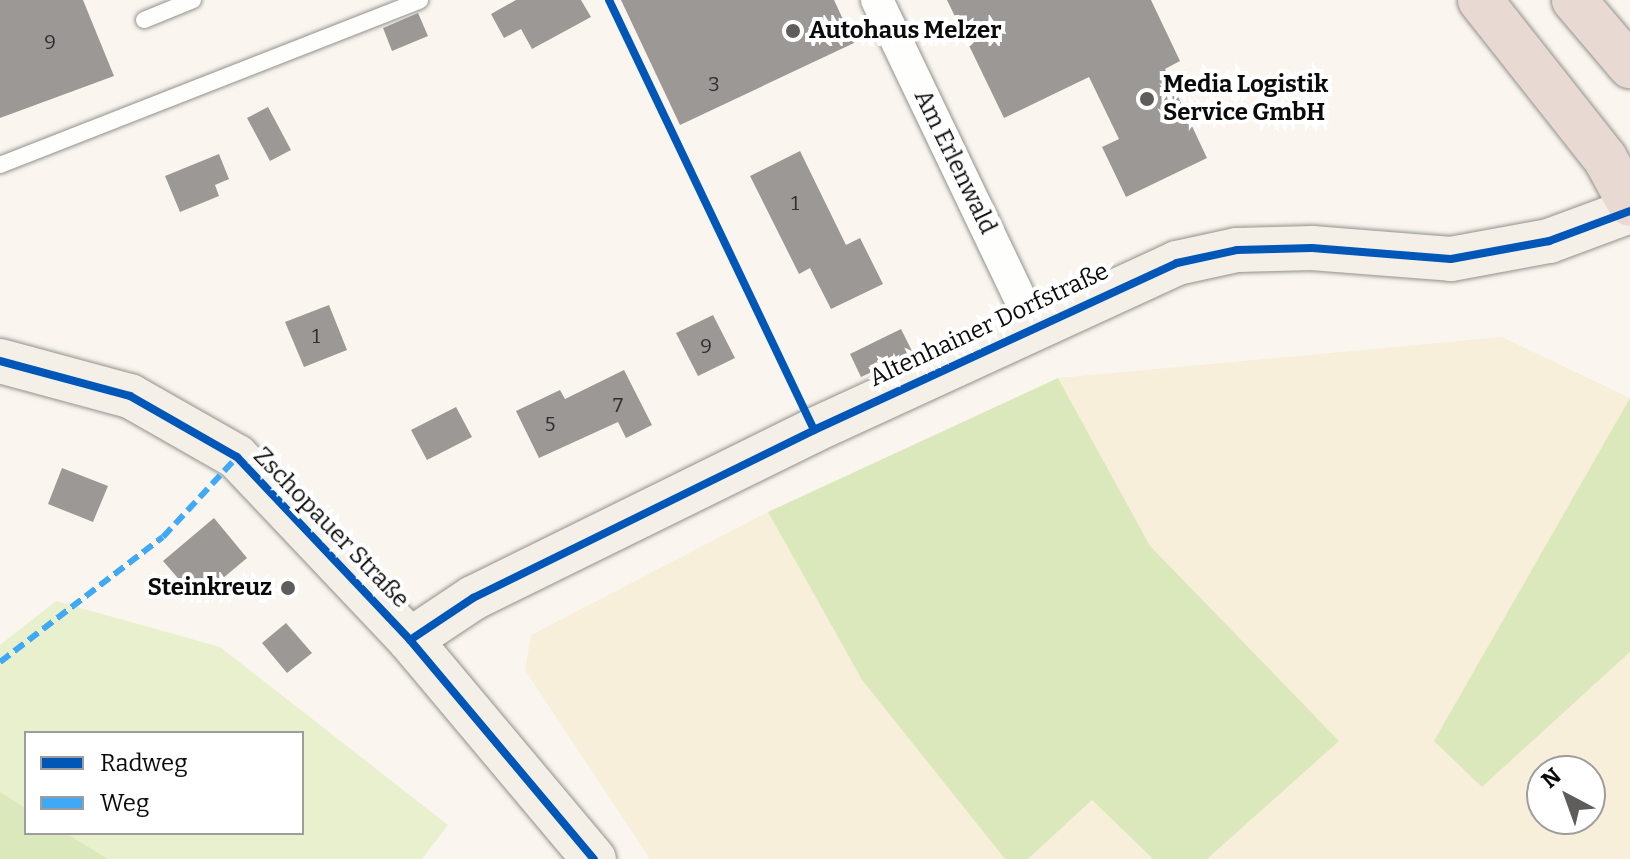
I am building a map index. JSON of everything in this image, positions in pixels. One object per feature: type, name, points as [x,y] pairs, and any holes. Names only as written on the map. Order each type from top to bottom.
[{"type":"highway","points":[[1480,0],[1605,158],[1630,204]]},
{"type":"highway","points":[[1574,0],[1630,66]]},
{"type":"street","name":"Am Erlenwald","points":[[877,0],[1032,323]]},
{"type":"street","name":"Altenhainer Dorfstraße","points":[[410,640],[473,598],[1032,323],[1177,263],[1237,250],[1451,259],[1549,241],[1630,211]]},
{"type":"street","name":"Zschopauer Straße","points":[[0,361],[130,396],[237,457],[410,640],[594,859]]},
{"type":"lane","points":[[144,20],[193,0]]},
{"type":"lane","points":[[0,165],[420,0]]},
{"type":"shaded area","points":[[1502,337],[1630,398],[1482,787],[1630,652],[1630,859],[1207,859],[1338,741],[1149,546],[1058,378]]},
{"type":"shaded area","points":[[768,512],[862,680],[1005,859],[650,859],[525,670],[531,635]]},
{"type":"shaded area","points":[[1092,800],[1153,859],[1028,859]]},
{"type":"green space","points":[[1058,378],[1150,546],[1339,741],[1207,859],[1153,859],[1092,800],[1028,859],[1005,859],[862,680],[768,512]]},
{"type":"green space","points":[[1630,398],[1630,652],[1482,787],[1434,741]]},
{"type":"green space","points":[[56,601],[220,647],[448,825],[422,859],[108,859],[69,835],[304,835],[304,731],[24,731],[24,807],[0,792],[0,645]]},
{"type":"green space","points":[[0,792],[24,807],[24,835],[69,835],[108,859],[0,859]]},
{"type":"building","points":[[0,0],[83,0],[114,76],[0,118]]},
{"type":"building","points":[[516,0],[581,0],[591,17],[532,49],[521,29],[504,38],[491,14]]},
{"type":"building","points":[[621,0],[834,0],[854,43],[680,125]]},
{"type":"building","name":"Media Logistik Service GmbH","points":[[947,0],[1151,0],[1180,61],[1165,69],[1207,158],[1126,197],[1102,147],[1119,139],[1089,77],[1004,118]]},
{"type":"building","points":[[418,13],[428,36],[392,51],[383,28]]},
{"type":"building","points":[[268,107],[291,150],[270,161],[247,118]]},
{"type":"building","points":[[800,151],[846,245],[860,238],[883,284],[831,309],[810,268],[799,274],[750,176]]},
{"type":"building","points":[[219,154],[229,179],[215,185],[219,196],[180,212],[165,176]]},
{"type":"building","points":[[329,305],[347,350],[304,367],[285,322]]},
{"type":"building","points":[[713,315],[735,358],[698,376],[676,333]]},
{"type":"building","points":[[901,329],[913,353],[861,377],[850,354]]},
{"type":"building","points":[[624,370],[652,425],[626,438],[618,422],[539,458],[516,411],[560,390],[565,399]]},
{"type":"building","points":[[456,407],[472,437],[427,460],[411,430]]},
{"type":"building","points":[[62,468],[108,486],[93,522],[48,504]]},
{"type":"building","points":[[214,518],[247,558],[197,600],[163,561]]},
{"type":"building","points":[[286,623],[312,653],[287,673],[262,643]]},
{"type":"marked path","points":[[0,662],[163,537],[237,457]]},
{"type":"cycle path","points":[[609,0],[814,430]]},
{"type":"cycle path","points":[[410,640],[473,598],[814,430],[1177,263],[1237,250],[1312,248],[1451,259],[1549,241],[1630,211]]},
{"type":"cycle path","points":[[0,361],[130,396],[237,457],[410,640],[594,859]]},
{"type":"place","name":"Autohaus Melzer","points":[[793,31]]},
{"type":"place","name":"Media Logistik Service GmbH","points":[[1147,99]]},
{"type":"place","name":"Steinkreuz","points":[[288,588]]}]
